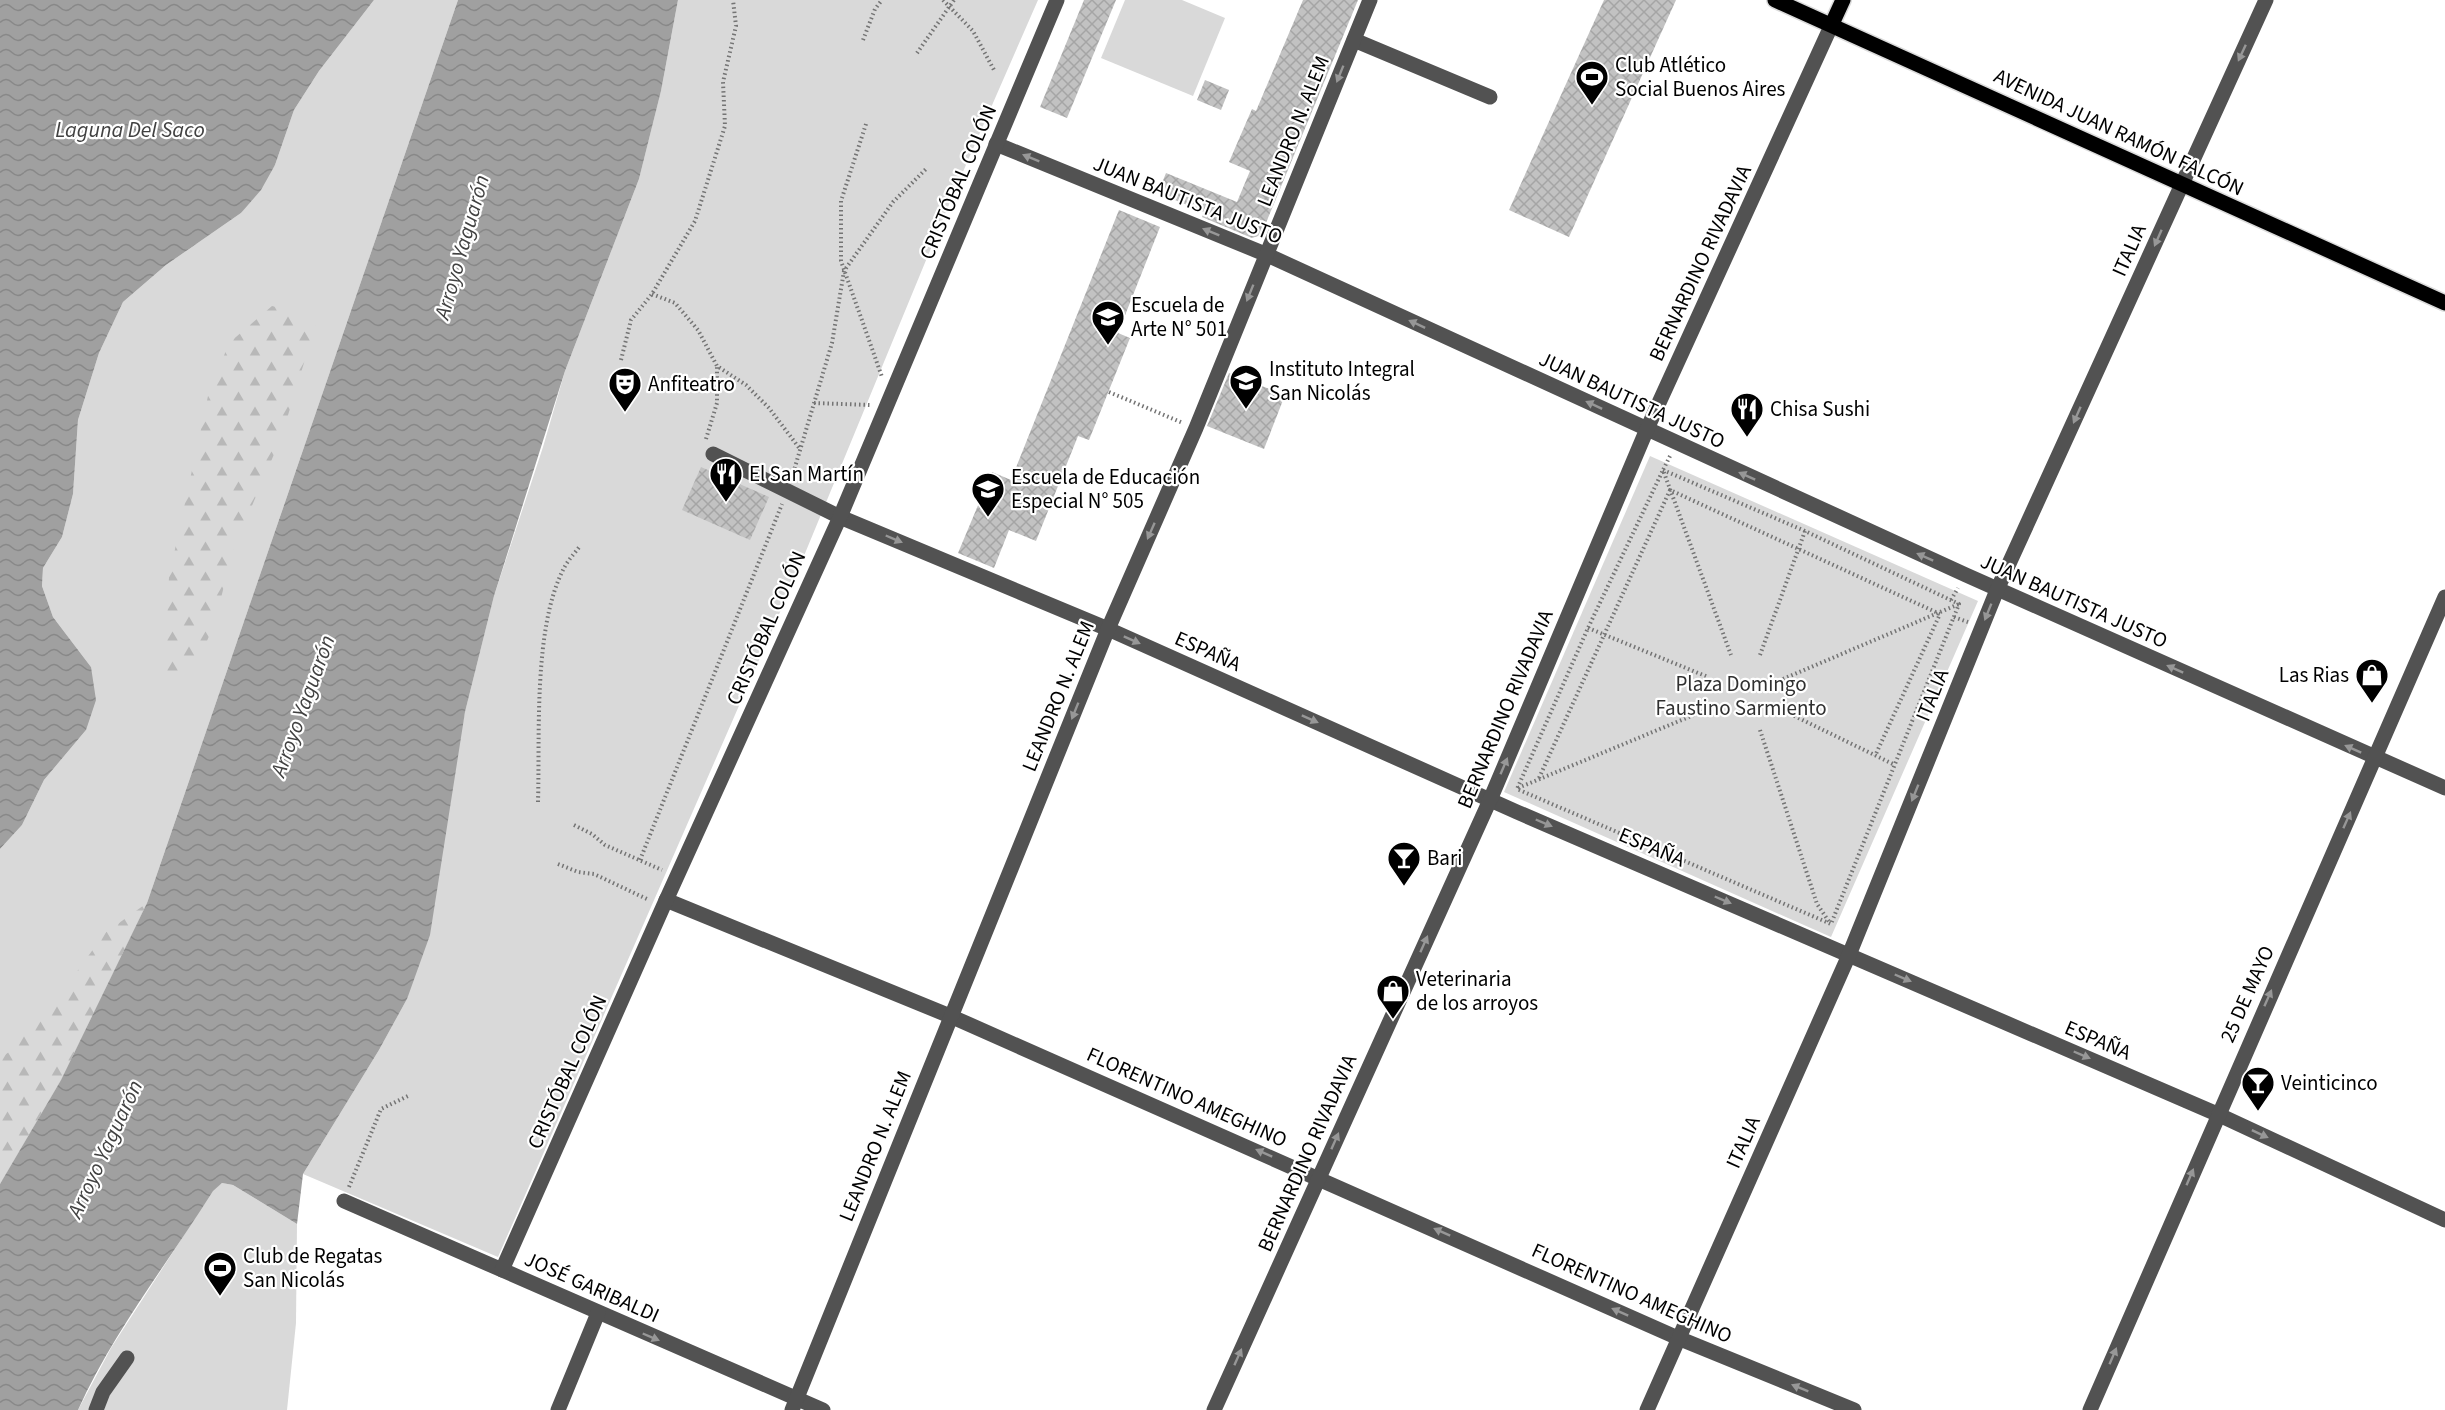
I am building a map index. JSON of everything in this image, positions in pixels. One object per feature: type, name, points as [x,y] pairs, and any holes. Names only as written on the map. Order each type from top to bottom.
[{"type":"main road","name":"AVENIDA JUAN RAMÓN FALCÓN","points":[[1775,0],[2445,303]]},
{"type":"main road","points":[[1832,24],[1843,0]]},
{"type":"street","name":"CRISTÓBAL COLÓN","points":[[502,1270],[664,903],[840,517],[1058,0]]},
{"type":"street","name":"LEANDRO N. ALEM","points":[[794,1405],[1108,629],[1196,428],[1370,0]]},
{"type":"street","name":"ITALIA","points":[[1647,1410],[1849,955],[1997,590],[2266,0]]},
{"type":"street","name":"BERNARDINO RIVADAVIA","points":[[1214,1410],[1490,800],[1647,429],[1832,24]]},
{"type":"street","points":[[1354,40],[1490,97]]},
{"type":"street","name":"JUAN BAUTISTA JUSTO","points":[[996,144],[1265,254],[1997,590],[2445,788]]},
{"type":"street","name":"ESPAÑA","points":[[713,454],[840,517],[1108,629],[1490,800],[2217,1114],[2445,1220]]},
{"type":"street","name":"25 DE MAYO","points":[[2090,1410],[2217,1114],[2445,597]]},
{"type":"street","name":"FLORENTINO AMEGHINO","points":[[664,903],[950,1016],[1678,1338],[1854,1410]]},
{"type":"street","name":"JOSÉ GARIBALDI","points":[[344,1202],[598,1313],[794,1405],[823,1410]]},
{"type":"street","points":[[558,1410],[598,1313]]},
{"type":"street","points":[[96,1410],[103,1392],[127,1358]]},
{"type":"path","points":[[621,360],[631,320],[652,294],[696,221],[725,126],[723,82],[736,26],[733,0]]},
{"type":"path","points":[[863,40],[875,9],[882,0]]},
{"type":"path","points":[[943,0],[973,31],[994,70]]},
{"type":"path","points":[[917,53],[954,0]]},
{"type":"path","points":[[814,403],[865,407],[889,400],[841,261],[841,201],[866,124]]},
{"type":"path","points":[[640,860],[788,490],[832,343],[844,270],[893,202],[926,168]]},
{"type":"path","points":[[652,294],[675,303],[698,330],[717,366],[717,403],[706,439]]},
{"type":"path","points":[[717,366],[746,385],[769,408],[800,450]]},
{"type":"path","points":[[1108,392],[1196,428]]},
{"type":"path","points":[[1517,789],[1587,628],[1675,443]]},
{"type":"path","points":[[1664,470],[1731,655]]},
{"type":"path","points":[[1664,470],[1805,531],[1959,604]]},
{"type":"path","points":[[1670,490],[1940,614]]},
{"type":"path","points":[[1539,778],[1670,490]]},
{"type":"path","points":[[1760,655],[1805,531]]},
{"type":"path","points":[[538,802],[543,659],[551,601],[564,568],[580,546]]},
{"type":"path","points":[[1783,679],[1959,604]]},
{"type":"path","points":[[1831,924],[1959,604]]},
{"type":"path","points":[[1875,756],[1940,614]]},
{"type":"path","points":[[1587,628],[1708,677]]},
{"type":"path","points":[[1517,789],[1708,709]]},
{"type":"path","points":[[1782,710],[1895,765]]},
{"type":"path","points":[[1760,730],[1817,904],[1831,924]]},
{"type":"path","points":[[1517,789],[1831,924]]},
{"type":"path","points":[[573,825],[592,834],[605,845],[676,877]]},
{"type":"path","points":[[558,864],[578,872],[594,874],[664,903]]},
{"type":"path","points":[[344,1202],[381,1109],[410,1095]]},
{"type":"green space","points":[[374,0],[458,0],[147,903],[61,1080],[0,1184],[0,849],[22,825],[44,780],[86,730],[91,667],[53,617],[42,586],[43,568],[62,537],[73,494],[78,420],[99,353],[123,302],[166,265],[241,213],[275,165],[294,110],[319,71]]},
{"type":"green space","points":[[678,0],[1038,0],[955,190],[794,580],[498,1257],[303,1174],[379,1050],[407,999],[465,712],[494,596],[543,447],[565,371],[639,179],[661,91]]},
{"type":"green space","points":[[1125,0],[1182,0],[1225,18],[1193,96],[1101,58]]},
{"type":"green space","points":[[272,306],[318,317],[281,438],[233,550],[215,622],[196,667],[164,678],[169,577],[208,396],[229,343]]},
{"type":"green space","name":"Plaza Domingo Faustino Sarmiento","points":[[1650,456],[1978,601],[1831,937],[1504,792]]},
{"type":"green space","points":[[147,903],[61,1080],[0,1184],[0,1058],[9,1052],[44,1005],[70,981],[105,933]]},
{"type":"green space","name":"Club de Regatas San Nicolás","points":[[222,1183],[233,1185],[297,1224],[296,1323],[287,1410],[78,1410],[111,1348],[213,1190]]},
{"type":"water","name":"Laguna Del Saco","points":[[0,0],[374,0],[319,71],[294,110],[275,165],[261,190],[241,213],[166,265],[123,302],[99,353],[78,420],[73,494],[62,537],[43,568],[42,586],[53,617],[91,667],[96,700],[86,730],[44,780],[22,825],[0,849]]},
{"type":"water","name":"Arroyo Yaguarón","points":[[458,0],[678,0],[661,91],[639,179],[565,371],[494,596],[465,712],[430,935],[407,999],[379,1050],[303,1174],[297,1224],[233,1185],[222,1183],[213,1191],[124,1325],[78,1410],[0,1410],[0,1184],[61,1080],[147,903]]},
{"type":"building","points":[[1084,0],[1116,0],[1067,118],[1040,107]]},
{"type":"building","points":[[1303,0],[1358,0],[1261,235],[1252,238],[1202,217],[1204,212],[1158,193],[1166,173],[1237,202],[1250,171],[1229,162],[1252,109],[1256,111]]},
{"type":"building","name":"Club Atlético Social Buenos Aires","points":[[1604,0],[1676,0],[1569,237],[1509,210]]},
{"type":"building","points":[[1205,80],[1229,90],[1221,110],[1197,100]]},
{"type":"building","points":[[1119,210],[1160,227],[1118,333],[1130,338],[1089,440],[1078,436],[1036,541],[1009,530],[994,568],[958,553],[992,472],[1011,480]]},
{"type":"building","name":"Instituto Integral San Nicolás","points":[[1229,373],[1285,395],[1264,449],[1207,426]]},
{"type":"building","name":"El San Martín","points":[[701,467],[769,497],[750,540],[682,510]]},
{"type":"place","name":"Club Atlético Social Buenos Aires","points":[[1592,106]]},
{"type":"place","name":"Escuela de Arte N° 501","points":[[1108,346]]},
{"type":"place","name":"Instituto Integral San Nicolás","points":[[1246,410]]},
{"type":"place","name":"Anfiteatro","points":[[625,413]]},
{"type":"place","name":"Chisa Sushi","points":[[1747,438]]},
{"type":"place","name":"El San Martín","points":[[726,503]]},
{"type":"place","name":"Escuela de Educación Especial N° 505","points":[[988,518]]},
{"type":"place","name":"Las Rias","points":[[2372,704]]},
{"type":"place","name":"Bari","points":[[1404,887]]},
{"type":"place","name":"Veterinaria de los arroyos","points":[[1393,1020]]},
{"type":"place","name":"Veinticinco","points":[[2258,1112]]},
{"type":"place","name":"Club de Regatas San Nicolás","points":[[220,1297]]}]
